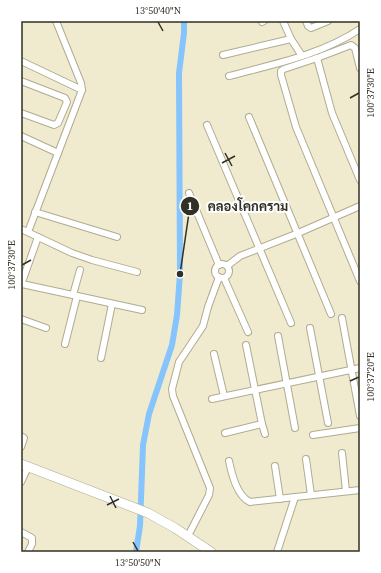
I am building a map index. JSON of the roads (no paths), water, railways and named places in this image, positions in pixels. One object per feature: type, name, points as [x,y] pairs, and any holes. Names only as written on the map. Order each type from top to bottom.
[{"type":"street","points":[[28,232],[82,90],[81,82],[56,21]]},
{"type":"street","points":[[283,21],[291,39],[302,56]]},
{"type":"street","points":[[306,21],[308,26],[311,28],[328,21]]},
{"type":"street","points":[[229,76],[323,49],[345,39],[360,29]]},
{"type":"street","points":[[222,55],[291,39]]},
{"type":"street","points":[[360,68],[355,48],[351,45],[281,71],[296,127],[360,281]]},
{"type":"street","points":[[317,58],[332,113],[360,180]]},
{"type":"street","points":[[21,61],[82,90]]},
{"type":"street","points":[[21,81],[65,98],[67,102],[58,123],[54,126],[21,113]]},
{"type":"street","points":[[249,117],[296,234],[331,314]]},
{"type":"street","points":[[207,125],[291,323]]},
{"type":"street","points":[[21,136],[58,153]]},
{"type":"street","points":[[189,193],[219,264]]},
{"type":"street","points":[[227,266],[240,256],[296,234],[360,206]]},
{"type":"street","points":[[35,212],[117,237]]},
{"type":"street","points":[[21,229],[72,253],[137,272]]},
{"type":"street","points":[[38,237],[21,284],[142,310]]},
{"type":"street","points":[[219,264],[227,266]]},
{"type":"street","points":[[219,264],[215,271],[221,277],[248,332]]},
{"type":"street","points":[[221,277],[227,276],[229,272],[227,266]]},
{"type":"street","points":[[65,344],[80,270]]},
{"type":"street","points":[[188,536],[209,495],[210,488],[173,396],[172,389],[179,362],[203,326],[208,307],[221,277]]},
{"type":"street","points":[[101,358],[112,304]]},
{"type":"street","points":[[342,318],[360,416]]},
{"type":"street","points":[[21,320],[46,328]]},
{"type":"street","points":[[310,328],[328,423]]},
{"type":"street","points":[[278,336],[295,428]]},
{"type":"street","points":[[246,345],[265,434]]},
{"type":"street","points":[[214,354],[224,396]]},
{"type":"street","points":[[212,399],[287,382],[360,368]]},
{"type":"street","points":[[225,434],[262,424]]},
{"type":"street","points":[[313,435],[360,428]]},
{"type":"street","points":[[21,436],[24,438],[21,447]]},
{"type":"street","points":[[342,453],[346,491]]},
{"type":"street","points":[[306,460],[311,495]]},
{"type":"street","points":[[229,461],[235,484],[250,502],[360,490]]},
{"type":"street","points":[[21,482],[24,465],[148,513],[188,536],[211,552]]},
{"type":"street","points":[[275,466],[280,499]]},
{"type":"street","points":[[277,552],[295,497]]},
{"type":"street","points":[[21,532],[32,538],[32,544],[28,552]]},
{"type":"waterway","points":[[136,552],[140,526],[143,445],[149,414],[172,345],[177,315],[180,274],[179,73],[184,21]]},
{"type":"place","name":"คลองโคกคราม","points":[[180,274]]}]
